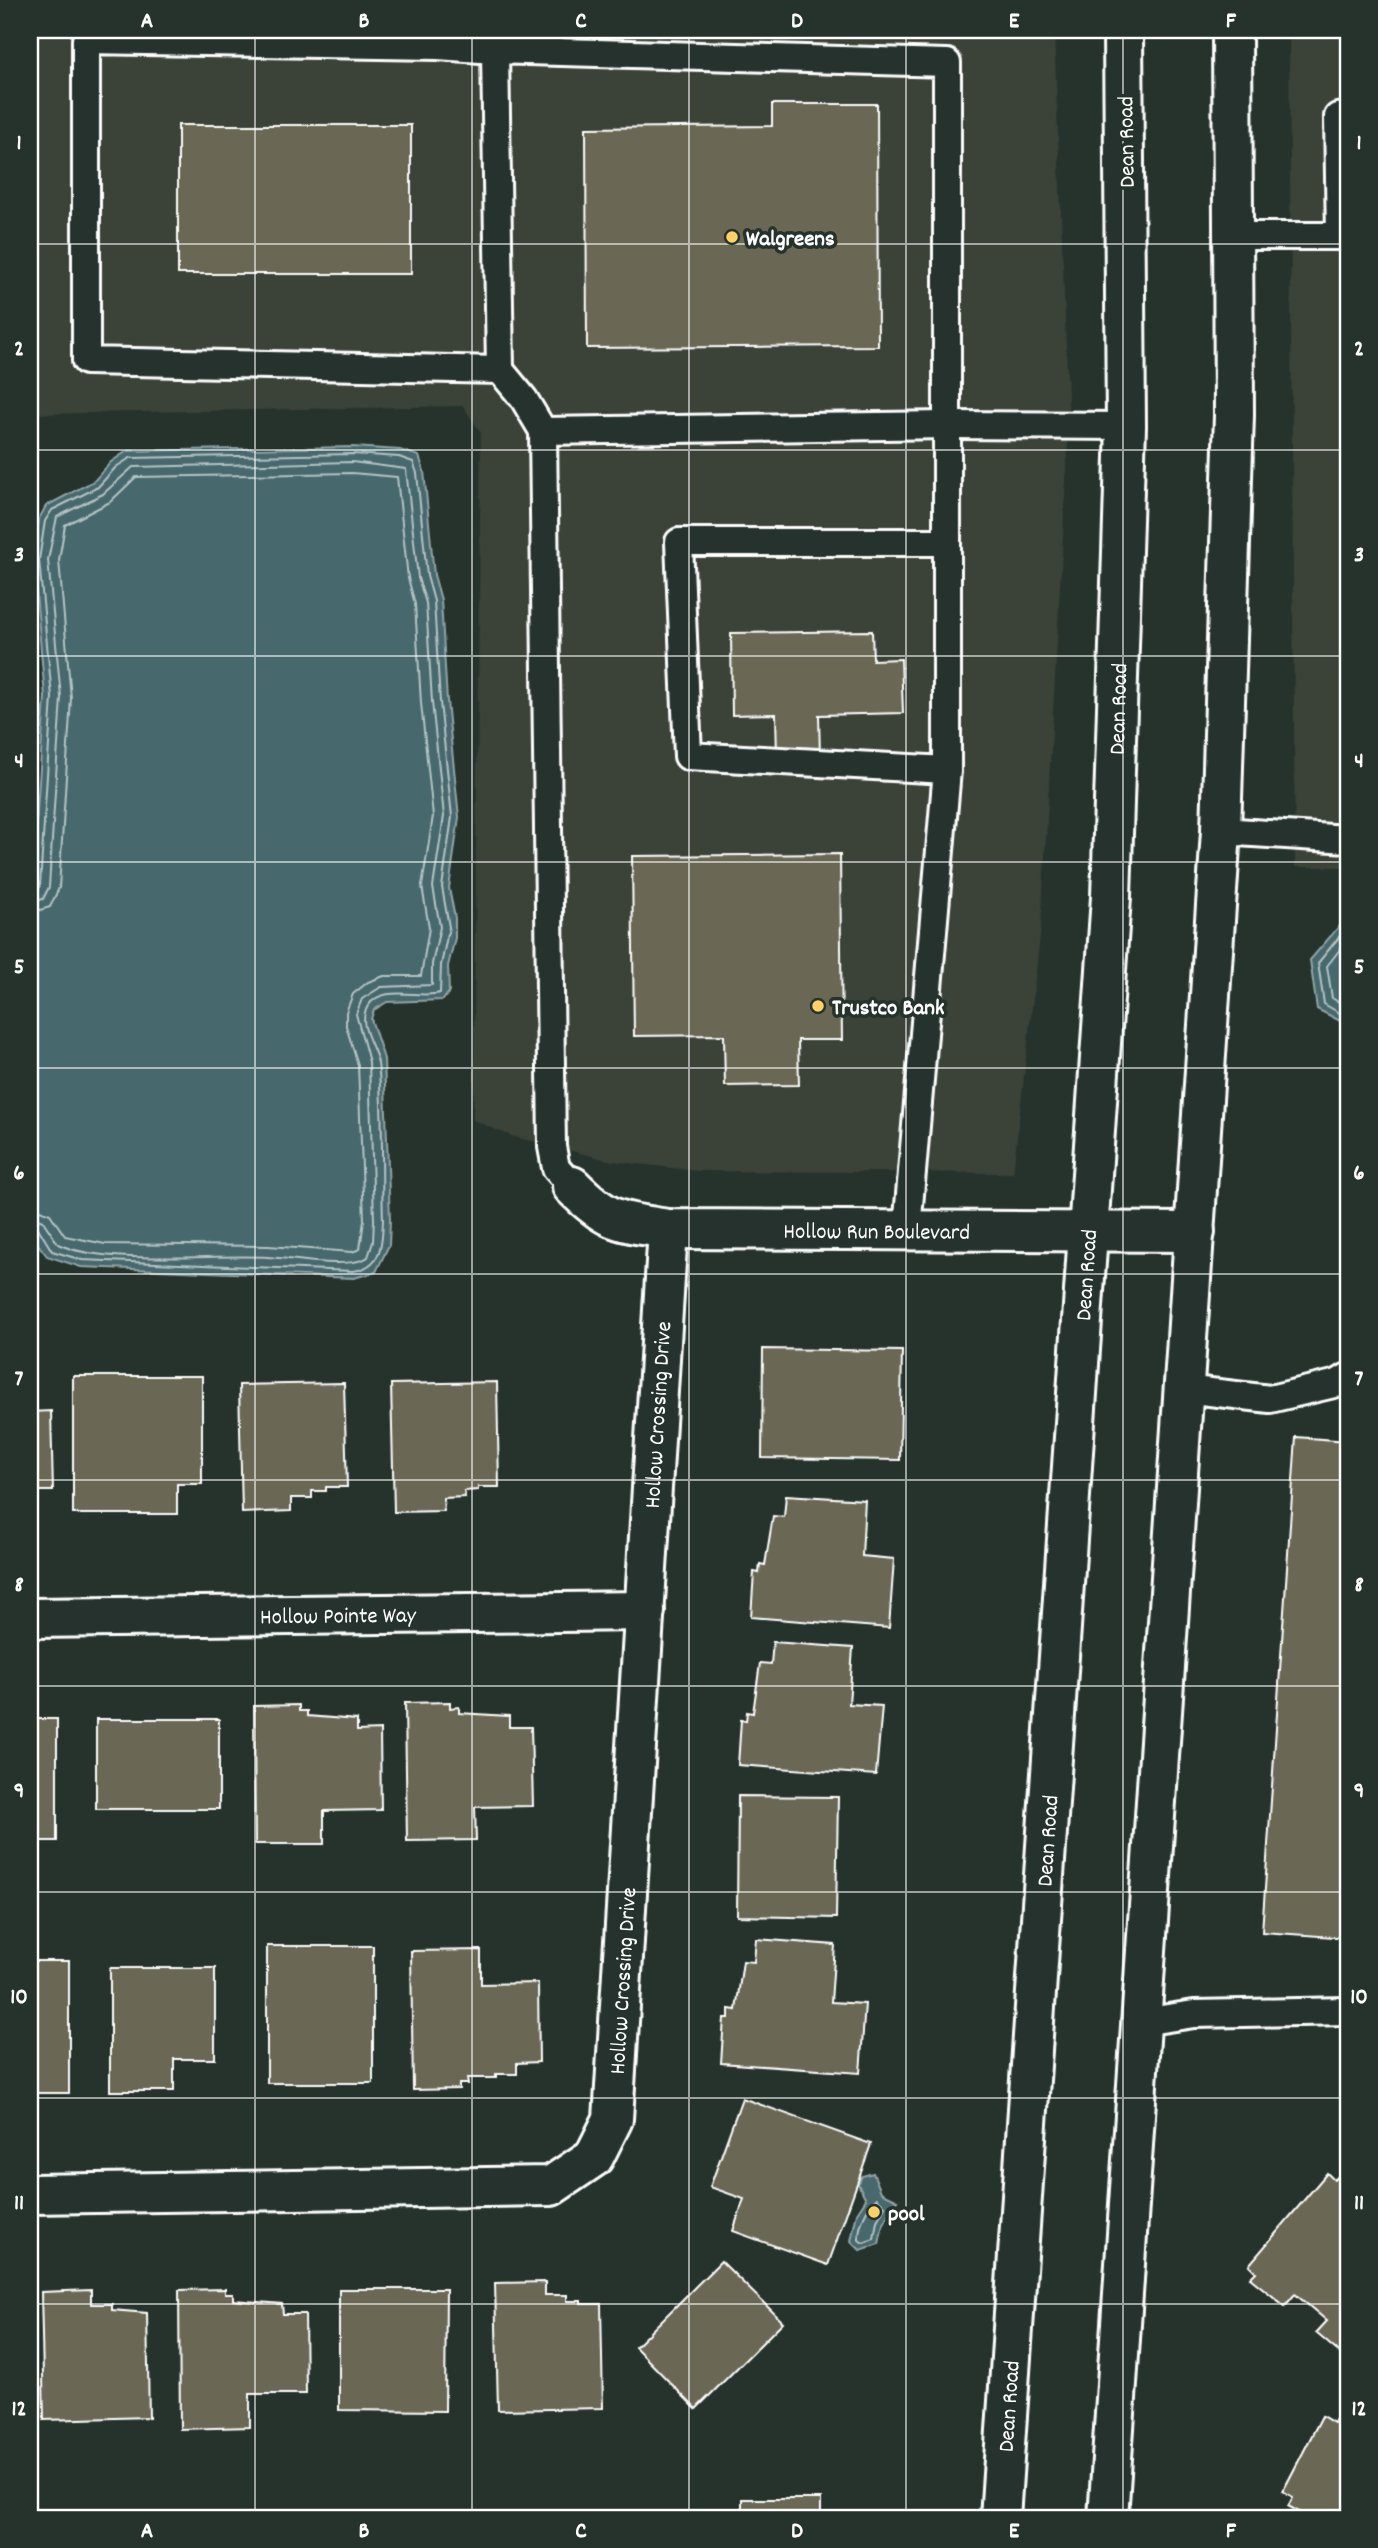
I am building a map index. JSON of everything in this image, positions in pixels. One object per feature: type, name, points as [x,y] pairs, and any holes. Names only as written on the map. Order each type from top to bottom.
[{"type":"main road","name":"Dean Road","points":[[1000,2518],[1111,897],[1126,426],[1124,30]]},
{"type":"main road","points":[[1108,2518],[1221,831],[1230,603],[1235,236],[1232,30]]},
{"type":"main road","name":"Hollow Run Boulevard","points":[[572,1186],[599,1213],[624,1222],[668,1229],[1195,1232]]},
{"type":"main road","name":"Hollow Crossing Drive","points":[[30,2194],[551,2186],[594,2157],[613,2119],[668,1229]]},
{"type":"main road","name":"Hollow Pointe Way","points":[[30,1618],[645,1611]]},
{"type":"lane","points":[[500,370],[86,361],[86,40],[491,40],[947,63],[947,770],[906,1229]]},
{"type":"lane","points":[[491,40],[500,370],[524,399],[543,431],[552,1147],[556,1168],[572,1186]]},
{"type":"lane","points":[[1235,236],[1339,236],[1338,117],[1348,116]]},
{"type":"lane","points":[[543,431],[948,425],[1126,426]]},
{"type":"lane","points":[[947,542],[679,542],[688,756],[947,770]]},
{"type":"lane","points":[[1221,831],[1348,839]]},
{"type":"lane","points":[[1184,1389],[1270,1399],[1348,1377]]},
{"type":"lane","points":[[1142,2022],[1194,2014],[1348,2011]]},
{"type":"shaded area","points":[[30,30],[1054,30],[1069,426],[1041,927],[1013,1173],[699,1171],[612,1161],[511,1136],[473,1120],[481,433],[463,406],[30,414]]},
{"type":"shaded area","points":[[1289,30],[1348,30],[1348,867],[1295,867]]},
{"type":"water","points":[[353,447],[400,450],[419,456],[424,471],[434,575],[441,600],[447,701],[459,817],[449,888],[455,918],[455,938],[448,966],[449,992],[443,1000],[387,1002],[374,1010],[371,1019],[384,1059],[389,1245],[376,1272],[354,1278],[81,1267],[47,1256],[34,1239],[30,1218],[30,910],[45,697],[33,558],[39,519],[46,506],[94,481],[111,462],[127,451]]},
{"type":"water","points":[[1348,916],[1348,1025],[1317,1009],[1310,960]]},
{"type":"water","name":"pool","points":[[873,2173],[881,2192],[898,2200],[883,2224],[879,2244],[860,2250],[851,2241],[857,2213],[866,2199],[858,2184],[862,2176]]},
{"type":"building","name":"Walgreens","points":[[772,104],[877,104],[878,346],[587,348],[586,128],[772,126]]},
{"type":"building","points":[[178,125],[411,125],[411,274],[178,274]]},
{"type":"building","points":[[872,631],[873,660],[901,659],[903,713],[819,715],[820,756],[777,756],[776,714],[732,715],[731,633]]},
{"type":"building","points":[[840,854],[842,1040],[798,1040],[799,1085],[725,1086],[724,1035],[634,1036],[632,856]]},
{"type":"building","points":[[763,1349],[902,1351],[900,1460],[762,1458]]},
{"type":"building","points":[[73,1376],[202,1376],[202,1484],[177,1484],[177,1514],[73,1514]]},
{"type":"building","points":[[497,1382],[499,1487],[478,1487],[478,1490],[464,1491],[465,1497],[443,1498],[444,1511],[394,1512],[391,1384]]},
{"type":"building","points":[[344,1383],[347,1487],[326,1487],[326,1491],[312,1491],[312,1498],[291,1498],[291,1511],[242,1513],[239,1385]]},
{"type":"building","points":[[51,1411],[53,1491],[31,1491],[30,1503],[30,1412]]},
{"type":"building","points":[[1296,1437],[1348,1441],[1348,1938],[1262,1932]]},
{"type":"building","points":[[786,1495],[865,1500],[862,1556],[894,1559],[889,1628],[751,1617],[754,1572],[759,1573],[760,1564],[765,1565],[773,1516],[784,1517]]},
{"type":"building","points":[[773,1642],[853,1648],[849,1704],[882,1706],[876,1775],[738,1765],[741,1720],[746,1721],[747,1712],[753,1713],[760,1663],[771,1664]]},
{"type":"building","points":[[450,1702],[450,1708],[459,1707],[459,1713],[509,1716],[509,1727],[531,1727],[533,1806],[475,1807],[476,1840],[407,1841],[405,1703]]},
{"type":"building","points":[[299,1705],[299,1711],[307,1711],[307,1716],[357,1720],[357,1731],[380,1730],[381,1810],[324,1811],[324,1844],[255,1844],[254,1706]]},
{"type":"building","points":[[30,1719],[57,1719],[57,1841],[30,1841]]},
{"type":"building","points":[[96,1719],[219,1719],[219,1809],[96,1809]]},
{"type":"building","points":[[738,1796],[838,1797],[836,1918],[737,1916]]},
{"type":"building","points":[[756,1939],[835,1945],[831,2002],[865,2004],[860,2073],[721,2063],[724,2018],[729,2018],[729,2009],[736,2010],[743,1961],[754,1962]]},
{"type":"building","points":[[267,1946],[373,1946],[373,2083],[267,2083]]},
{"type":"building","points":[[481,1950],[481,1984],[538,1983],[539,2062],[517,2063],[517,2074],[496,2074],[496,2078],[467,2078],[468,2084],[459,2084],[459,2089],[413,2090],[411,1951]]},
{"type":"building","points":[[30,1961],[69,1961],[69,2093],[30,2093]]},
{"type":"building","points":[[110,1968],[215,1968],[215,2059],[174,2059],[174,2091],[110,2091]]},
{"type":"building","points":[[742,2098],[871,2144],[828,2265],[733,2231],[744,2199],[710,2187]]},
{"type":"building","points":[[1343,2172],[1348,2177],[1348,2360],[1316,2333],[1327,2321],[1295,2294],[1285,2306],[1250,2278],[1256,2272],[1249,2265],[1327,2173],[1334,2180]]},
{"type":"building","points":[[721,2261],[783,2322],[696,2409],[635,2347]]},
{"type":"building","points":[[545,2282],[545,2295],[567,2295],[567,2301],[601,2304],[603,2408],[498,2410],[495,2283]]},
{"type":"building","points":[[225,2289],[225,2294],[233,2294],[233,2300],[282,2304],[283,2314],[305,2314],[306,2394],[250,2394],[250,2427],[180,2429],[179,2290]]},
{"type":"building","points":[[339,2289],[446,2289],[445,2411],[339,2410]]},
{"type":"building","points":[[91,2290],[91,2304],[112,2304],[112,2310],[147,2313],[149,2417],[44,2420],[41,2292]]},
{"type":"building","points":[[1338,2413],[1348,2419],[1348,2518],[1310,2518],[1288,2506],[1293,2497],[1283,2491],[1322,2416],[1334,2423]]},
{"type":"building","points":[[742,2499],[821,2499],[821,2518],[742,2518]]},
{"type":"place","name":"Walgreens","points":[[732,237]]},
{"type":"place","name":"Trustco Bank","points":[[818,1006]]},
{"type":"place","name":"pool","points":[[874,2212]]}]
